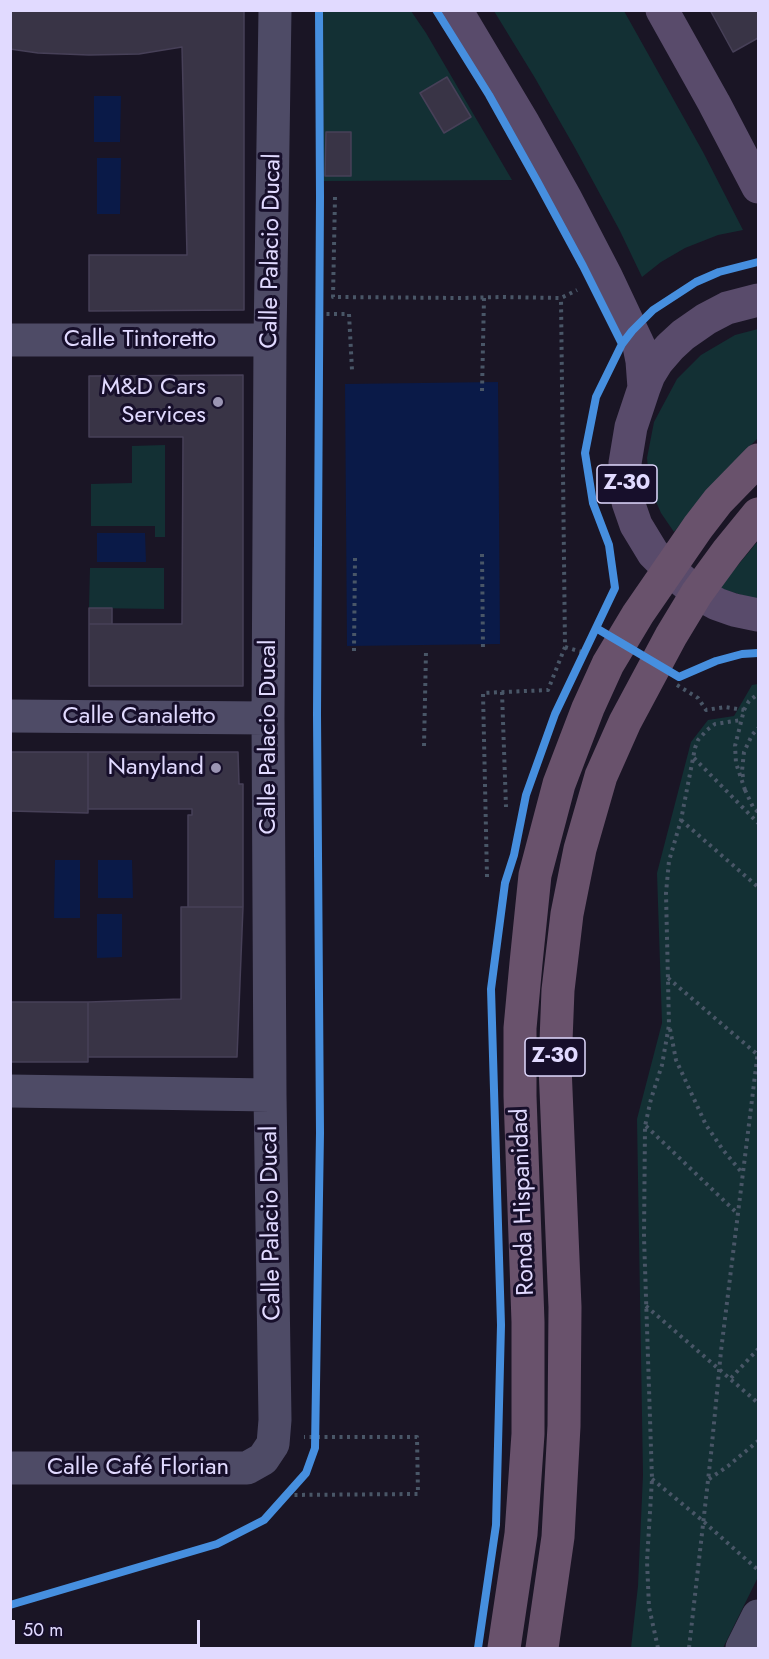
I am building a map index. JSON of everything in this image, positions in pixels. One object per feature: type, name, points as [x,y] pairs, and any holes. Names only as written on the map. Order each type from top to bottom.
[{"type":"highway","name":"Ronda Hispanidad","points":[[504,1648],[521,1534],[528,1434],[528,1322],[520,1028],[535,875],[559,784],[588,708],[609,664],[638,614],[718,501],[759,460]]},
{"type":"highway","name":"Ronda Hispanidad","points":[[542,1648],[558,1537],[564,1426],[565,1306],[555,1066],[558,990],[567,914],[580,849],[601,776],[629,713],[697,593],[759,514]]},
{"type":"main road","points":[[456,10],[524,123],[606,276],[639,345],[644,388]]},
{"type":"main road","points":[[662,10],[759,187]]},
{"type":"main road","name":"Z-30","points":[[759,300],[727,308],[706,319],[683,335],[657,362],[649,375],[631,427],[625,463],[628,502],[636,525],[653,553],[697,593],[717,604],[759,615]]},
{"type":"street","name":"Calle Palacio Ducal","points":[[263,1459],[273,1444],[275,1420],[268,718],[275,10]]},
{"type":"street","name":"Calle Tintoretto","points":[[10,340],[270,340]]},
{"type":"street","name":"Calle Canaletto","points":[[10,716],[268,718]]},
{"type":"street","points":[[10,1091],[270,1095]]},
{"type":"street","name":"Calle Café Florian","points":[[10,1468],[226,1469],[247,1468],[263,1459]]},
{"type":"street","points":[[742,1648],[759,1616]]},
{"type":"path","points":[[336,197],[333,297],[561,298],[577,290]]},
{"type":"path","points":[[482,391],[484,298]]},
{"type":"path","points":[[487,877],[483,693],[548,690],[565,647],[561,298]]},
{"type":"path","points":[[319,302],[319,325]]},
{"type":"path","points":[[319,314],[349,314],[352,370]]},
{"type":"path","points":[[482,554],[483,650]]},
{"type":"path","points":[[354,651],[355,558]]},
{"type":"path","points":[[579,663],[588,645]]},
{"type":"path","points":[[424,746],[426,651]]},
{"type":"path","points":[[672,683],[691,692],[706,710],[725,707],[744,710]]},
{"type":"path","points":[[502,692],[506,807]]},
{"type":"path","points":[[759,694],[749,701],[744,710],[735,746],[736,763],[745,790],[753,807],[759,812]]},
{"type":"path","points":[[741,720],[715,724],[698,740],[681,820],[669,861],[666,893],[669,1025],[676,1060],[706,1125],[743,1174]]},
{"type":"path","points":[[745,790],[742,771],[744,752],[752,735],[759,728]]},
{"type":"path","points":[[693,757],[759,823]]},
{"type":"path","points":[[681,820],[759,887]]},
{"type":"path","points":[[667,977],[758,1054],[719,1369],[688,1648]]},
{"type":"path","points":[[658,1648],[649,1607],[647,1561],[652,1479],[644,1237],[645,1126],[662,1065],[669,1025]]},
{"type":"path","points":[[645,1126],[738,1214]]},
{"type":"path","points":[[646,1306],[759,1403]]},
{"type":"path","points":[[731,1378],[759,1349]]},
{"type":"path","points":[[315,1425],[315,1448]]},
{"type":"path","points":[[284,1499],[418,1494],[417,1437],[304,1437]]},
{"type":"path","points":[[708,1479],[759,1441]]},
{"type":"path","points":[[652,1479],[759,1570]]},
{"type":"path","points":[[284,1499],[293,1488]]},
{"type":"green space","points":[[323,11],[411,11],[512,180],[324,181]]},
{"type":"green space","points":[[494,11],[624,11],[703,152],[743,230],[718,235],[685,248],[661,262],[642,277],[575,148]]},
{"type":"green space","points":[[758,329],[758,438],[718,478],[674,532],[661,513],[650,488],[647,458],[654,422],[677,379],[701,355],[735,335]]},
{"type":"green space","points":[[165,445],[165,537],[155,537],[155,526],[91,526],[91,484],[132,483],[132,446]]},
{"type":"green space","points":[[758,541],[758,600],[719,588]]},
{"type":"green space","points":[[90,568],[164,568],[164,609],[89,608]]},
{"type":"green space","points":[[758,684],[758,1577],[723,1648],[631,1648],[638,1586],[643,1475],[637,1119],[662,1023],[657,873],[691,742],[708,720],[734,716],[752,685]]},
{"type":"water","points":[[94,96],[121,96],[120,142],[94,142]]},
{"type":"water","points":[[97,158],[121,158],[120,214],[97,214]]},
{"type":"water","points":[[498,382],[500,644],[347,646],[345,384]]},
{"type":"water","points":[[97,533],[145,533],[146,562],[97,562]]},
{"type":"water","points":[[55,860],[80,860],[80,918],[54,918]]},
{"type":"water","points":[[98,860],[132,860],[133,898],[98,898]]},
{"type":"water","points":[[97,914],[122,914],[122,957],[97,958]]},
{"type":"building","points":[[10,10],[244,10],[244,310],[89,311],[89,255],[187,255],[182,47],[139,54],[89,55],[38,53],[10,49]]},
{"type":"building","points":[[710,10],[758,10],[758,38],[733,52]]},
{"type":"building","points":[[447,77],[471,117],[444,133],[420,93]]},
{"type":"building","points":[[326,132],[351,132],[351,176],[325,176]]},
{"type":"building","points":[[243,375],[243,686],[89,686],[89,624],[182,624],[183,437],[89,437],[89,376]]},
{"type":"building","points":[[89,608],[112,608],[112,624],[89,624]]},
{"type":"building","points":[[10,752],[88,752],[88,813],[10,811]]},
{"type":"building","points":[[88,752],[238,752],[239,784],[243,784],[243,907],[188,907],[188,815],[192,815],[192,809],[88,809]]},
{"type":"building","points":[[181,907],[243,907],[237,1057],[88,1057],[88,1002],[181,999]]},
{"type":"building","points":[[10,1002],[88,1002],[88,1062],[10,1062]]},
{"type":"cycle path","points":[[10,1605],[217,1544],[264,1520],[306,1473],[315,1448],[320,1133],[317,714],[319,10]]},
{"type":"cycle path","points":[[436,10],[489,95],[537,181],[622,344]]},
{"type":"cycle path","points":[[478,1648],[496,1525],[501,1325],[491,989],[505,883],[514,855],[526,795],[555,714],[615,588],[609,545],[593,503],[585,453],[596,397],[622,344],[653,310],[696,282],[719,272],[758,262]]},
{"type":"cycle path","points":[[596,628],[679,677],[716,661],[742,654],[758,653]]},
{"type":"place","name":"M&D Cars Services","points":[[218,402]]},
{"type":"place","name":"Nanyland","points":[[216,768]]}]
